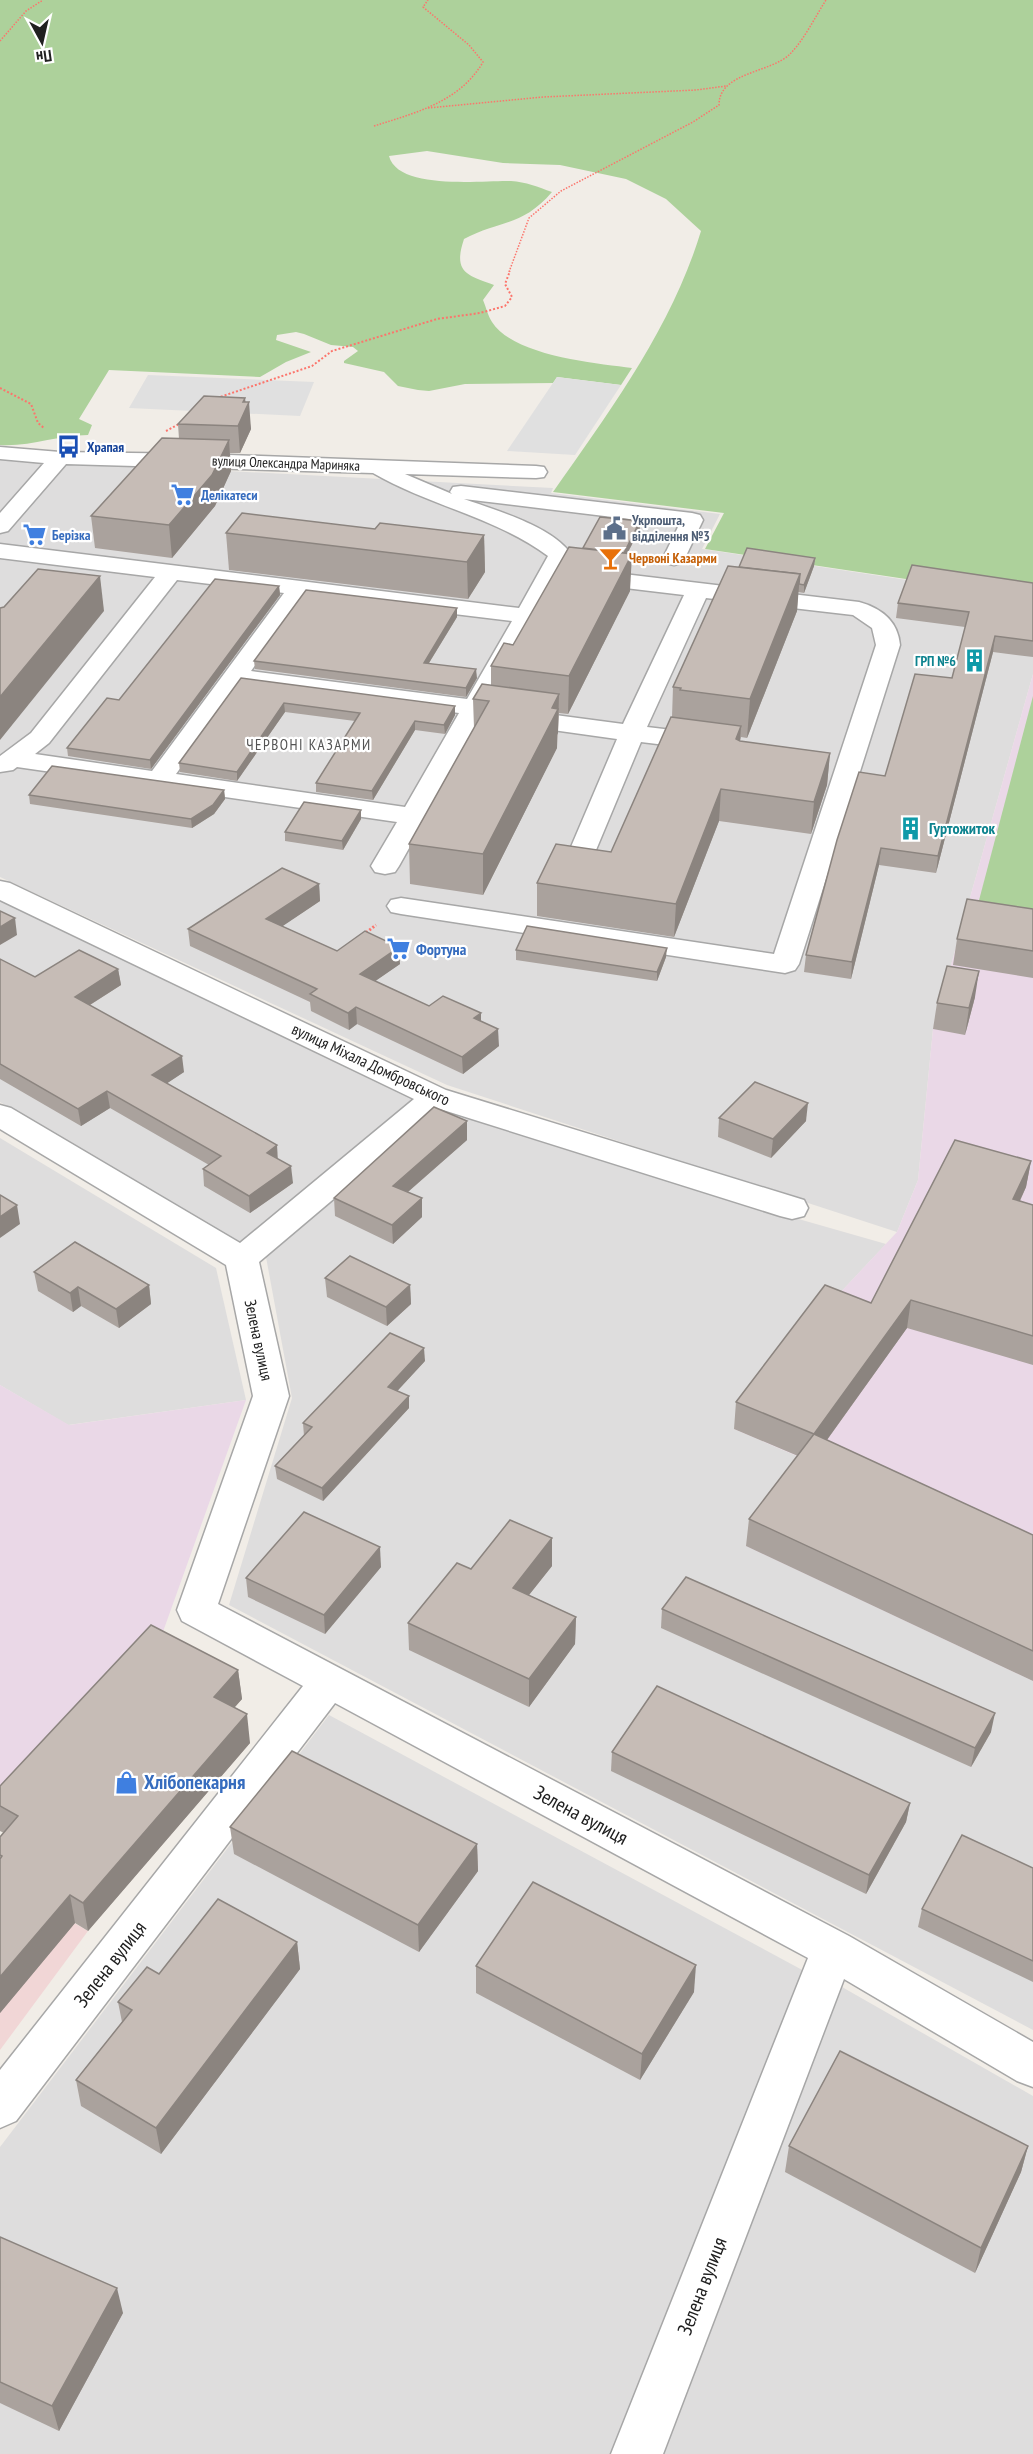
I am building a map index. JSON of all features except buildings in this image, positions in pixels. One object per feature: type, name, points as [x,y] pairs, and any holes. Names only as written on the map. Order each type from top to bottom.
[{"type":"street","name":"вулиця Олександра Мариняка","points":[[0,453],[60,458],[536,472]]},
{"type":"street","points":[[0,526],[60,458]]},
{"type":"street","points":[[379,467],[415,487],[485,513],[546,543],[560,554],[385,866]]},
{"type":"street","points":[[415,487],[692,520],[674,558]]},
{"type":"street","points":[[0,551],[526,616]]},
{"type":"street","points":[[51,577],[66,559]]},
{"type":"street","points":[[7,763],[40,738],[171,572]]},
{"type":"street","points":[[401,906],[785,964],[839,760],[888,645],[886,630],[880,620],[859,609],[551,572]]},
{"type":"street","points":[[159,780],[299,588]]},
{"type":"street","points":[[576,868],[632,733],[698,590]]},
{"type":"street","points":[[235,676],[724,745]]},
{"type":"street","points":[[7,763],[159,780],[413,816]]},
{"type":"street","name":"вулиця Міхала Домбровського","points":[[0,888],[435,1097],[792,1208]]},
{"type":"street","points":[[0,1115],[242,1259],[435,1097]]},
{"type":"street","name":"Зелена вулиця","points":[[242,1259],[271,1396],[196,1610],[833,1950],[1033,2066]]},
{"type":"street","name":"Зелена вулиця","points":[[0,2106],[330,1680]]},
{"type":"street","name":"Зелена вулиця","points":[[637,2454],[833,1950]]},
{"type":"path","points":[[0,41],[26,11],[43,0]]},
{"type":"path","points":[[374,126],[428,108],[463,87],[479,71],[483,62],[469,45],[423,7],[428,0]]},
{"type":"path","points":[[428,108],[580,95],[696,90],[727,85],[789,55],[826,0]]},
{"type":"path","points":[[213,400],[312,366],[332,351],[349,345],[436,319],[480,313],[506,306],[512,297],[505,284],[529,218],[561,191],[693,122],[719,105],[719,95],[727,85]]},
{"type":"path","points":[[0,388],[31,404],[38,423],[49,432]]},
{"type":"path","points":[[105,458],[116,442],[158,434],[185,420]]},
{"type":"path","points":[[354,942],[401,906]]},
{"type":"shaded area","points":[[148,375],[314,382],[300,416],[129,408]]},
{"type":"shaded area","points":[[557,377],[621,385],[575,455],[507,451]]},
{"type":"shaded area","points":[[0,459],[553,488],[551,493],[720,514],[702,549],[1033,599],[1033,674],[933,1029],[918,1180],[897,1232],[447,1085],[0,877]]},
{"type":"shaded area","points":[[1033,674],[1033,1681],[746,1546],[811,1462],[734,1429],[822,1312],[897,1232],[918,1180],[933,1029]]},
{"type":"shaded area","points":[[0,899],[415,1099],[242,1247],[0,1102]]},
{"type":"shaded area","points":[[442,1106],[788,1216],[886,1244],[822,1312],[734,1429],[811,1462],[747,1546],[1033,1681],[1033,2030],[229,1605],[292,1398],[266,1257]]},
{"type":"shaded area","points":[[0,1138],[216,1268],[246,1400],[68,1425],[0,1385]]},
{"type":"shaded area","points":[[0,1385],[69,1425],[246,1400],[155,1654],[0,1822]]},
{"type":"shaded area","points":[[329,1715],[806,1972],[615,2454],[0,2454],[0,2147]]},
{"type":"shaded area","points":[[0,1880],[88,1931],[0,2050]]},
{"type":"shaded area","points":[[842,1987],[1033,2096],[1033,2454],[663,2454]]},
{"type":"green space","points":[[0,0],[1033,0],[1033,598],[705,549],[724,513],[553,492],[638,367],[674,301],[701,231],[666,199],[626,179],[560,165],[503,163],[427,151],[389,156],[396,167],[408,175],[424,179],[516,182],[552,192],[531,211],[520,217],[464,239],[461,265],[469,275],[494,285],[483,300],[492,322],[503,334],[518,343],[556,356],[632,368],[621,385],[557,377],[553,383],[465,384],[429,391],[418,390],[398,386],[384,372],[344,363],[358,351],[353,347],[331,345],[296,332],[277,335],[276,340],[311,352],[286,362],[260,377],[109,370],[79,419],[92,425],[88,435],[0,445]]},
{"type":"green space","points":[[1033,696],[1033,932],[973,923]]},
{"type":"place","name":"Храпая","points":[[69,447]]},
{"type":"place","name":"Делікатеси","points":[[183,495]]},
{"type":"place","name":"Укрпошта, відділення №3","points":[[614,528]]},
{"type":"place","name":"Берізка","points":[[34,535]]},
{"type":"place","name":"Червоні Казарми","points":[[611,558]]},
{"type":"place","name":"ГРП №6","points":[[974,661]]},
{"type":"place","name":"Гуртожиток","points":[[911,828]]},
{"type":"place","name":"Фортуна","points":[[398,949]]},
{"type":"place","name":"Хлібопекарня","points":[[126,1782]]},
{"type":"district","name":"ЧЕРВОНІ КАЗАРМИ","points":[[309,744]]}]
